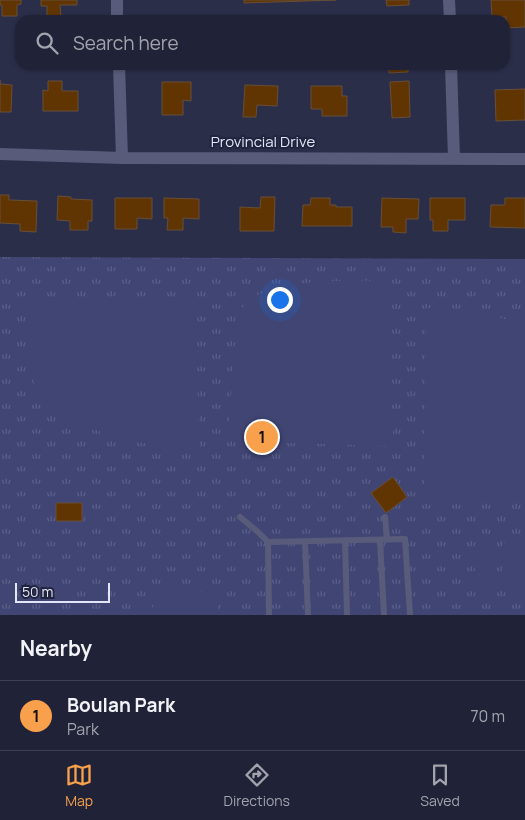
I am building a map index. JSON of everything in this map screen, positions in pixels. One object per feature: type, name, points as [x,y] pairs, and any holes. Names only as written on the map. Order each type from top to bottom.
[{"type":"street","points":[[116,0],[117,15]]},
{"type":"street","points":[[449,0],[450,15]]},
{"type":"street","points":[[119,70],[122,158]]},
{"type":"street","points":[[451,70],[454,159]]},
{"type":"street","name":"Provincial Drive","points":[[0,154],[122,158],[525,159]]},
{"type":"lane","points":[[240,517],[268,542],[269,615]]},
{"type":"lane","points":[[384,615],[383,540],[385,517]]},
{"type":"lane","points":[[268,542],[405,540],[410,615]]},
{"type":"lane","points":[[345,541],[347,615]]},
{"type":"lane","points":[[304,542],[308,615]]},
{"type":"green space","points":[[0,257],[525,259],[525,615],[0,615]]},
{"type":"green space","points":[[333,281],[387,281],[393,436],[384,446],[227,441],[238,318],[244,306],[257,296],[273,289],[291,285]]},
{"type":"green space","points":[[31,298],[184,298],[194,309],[200,448],[161,446],[125,440],[74,422],[49,405],[34,386],[31,358]]},
{"type":"green space","points":[[426,308],[453,309],[489,314],[525,328],[525,497],[438,498],[425,484]]},
{"type":"green space","points":[[476,542],[496,543],[494,588],[474,587]]},
{"type":"green space","points":[[503,543],[524,544],[522,589],[501,588]]},
{"type":"green space","points":[[153,590],[218,592],[217,615],[153,615]]},
{"type":"building","points":[[0,0],[21,0],[21,4],[17,5],[17,15],[15,16],[2,16],[2,5],[0,5]]},
{"type":"building","points":[[41,0],[77,0],[77,5],[60,5],[61,15],[47,15],[47,6],[41,6]]},
{"type":"building","points":[[244,0],[336,0],[244,3]]},
{"type":"building","points":[[386,0],[409,0],[409,5],[387,6]]},
{"type":"building","points":[[491,0],[525,0],[525,27],[510,28],[510,15],[492,15]]},
{"type":"building","points":[[389,70],[408,70],[408,72],[389,73]]},
{"type":"building","points":[[48,81],[62,81],[62,91],[78,91],[78,111],[43,111],[43,90],[48,91]]},
{"type":"building","points":[[409,81],[410,117],[392,118],[390,82]]},
{"type":"building","points":[[162,82],[191,82],[191,101],[183,100],[183,115],[162,115]]},
{"type":"building","points":[[0,84],[12,85],[11,112],[0,112]]},
{"type":"building","points":[[245,85],[278,86],[277,106],[257,105],[256,117],[243,117]]},
{"type":"building","points":[[311,86],[342,86],[342,96],[347,96],[347,116],[322,116],[322,109],[311,109]]},
{"type":"building","points":[[525,89],[525,120],[496,121],[495,90]]},
{"type":"building","points":[[0,195],[9,195],[9,200],[37,201],[36,232],[20,231],[20,224],[0,223]]},
{"type":"building","points":[[58,196],[92,200],[92,221],[88,221],[88,230],[70,230],[70,221],[57,220]]},
{"type":"building","points":[[261,197],[275,197],[274,231],[240,231],[240,207],[260,208]]},
{"type":"building","points":[[115,198],[152,198],[152,219],[137,218],[137,229],[115,229]]},
{"type":"building","points":[[164,198],[199,199],[199,219],[183,218],[183,230],[167,230],[168,218],[164,218]]},
{"type":"building","points":[[311,198],[330,198],[330,205],[352,207],[352,226],[302,226],[303,205],[310,205]]},
{"type":"building","points":[[382,198],[419,199],[418,219],[406,219],[406,233],[393,232],[393,227],[381,227]]},
{"type":"building","points":[[430,198],[465,198],[465,220],[448,220],[448,231],[433,231],[433,220],[430,220]]},
{"type":"building","points":[[505,198],[525,198],[525,228],[490,227],[491,205],[505,205]]},
{"type":"building","points":[[393,477],[407,497],[386,513],[371,493]]},
{"type":"building","points":[[56,503],[82,503],[82,521],[56,521]]},
{"type":"place","name":"Boulan Park","points":[[262,437]]}]
